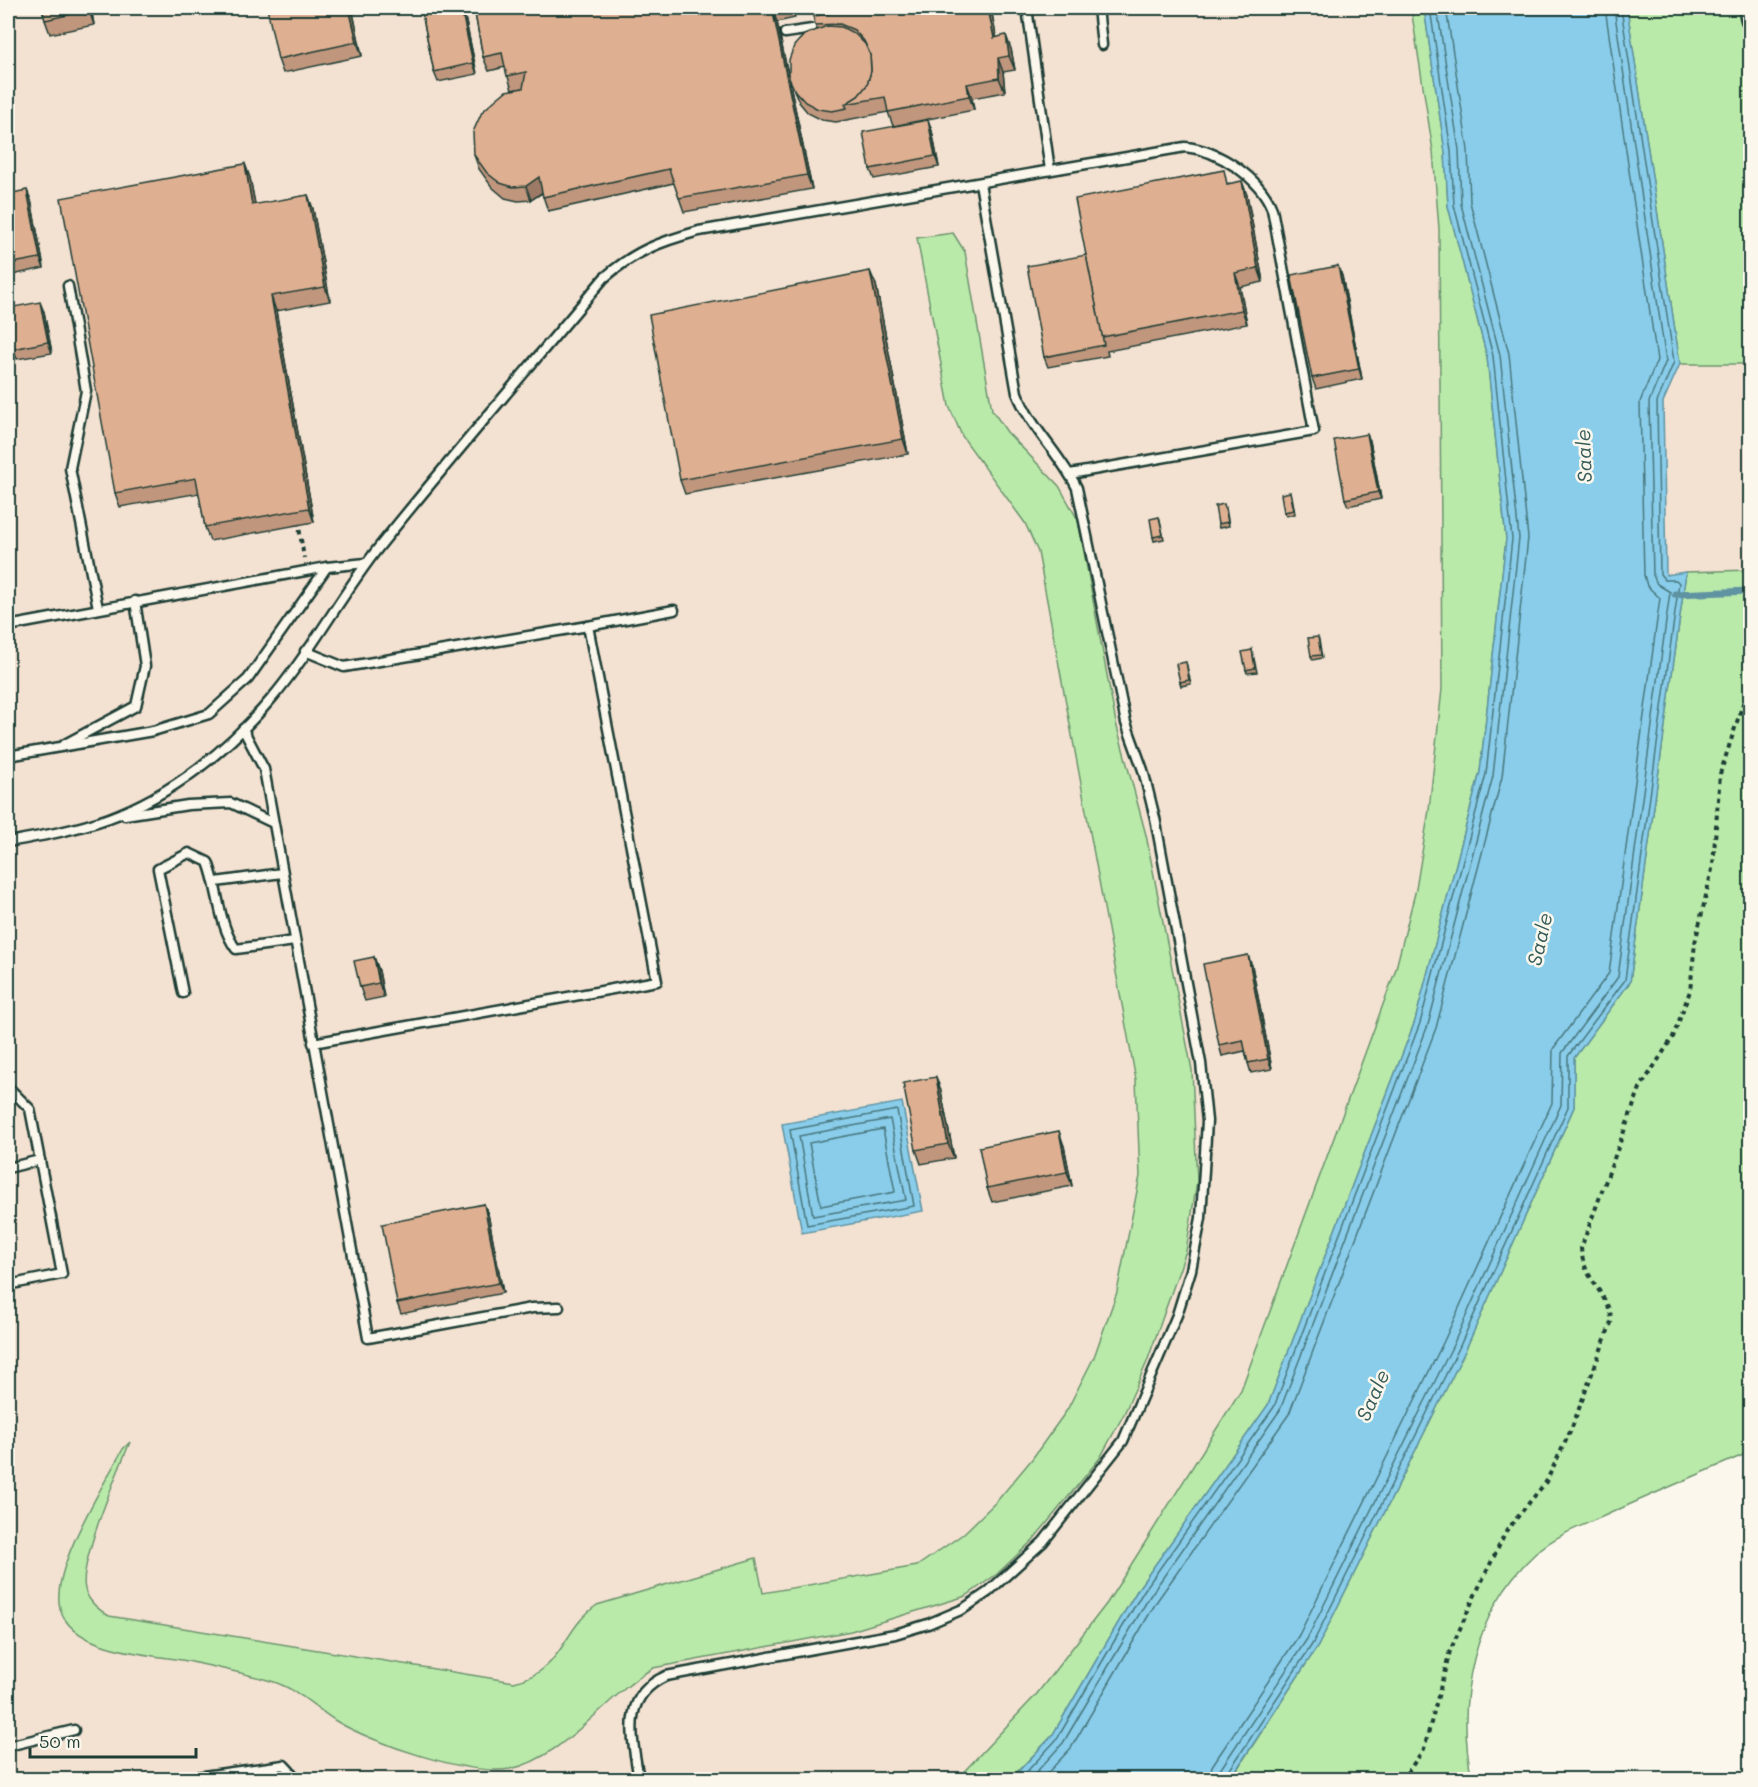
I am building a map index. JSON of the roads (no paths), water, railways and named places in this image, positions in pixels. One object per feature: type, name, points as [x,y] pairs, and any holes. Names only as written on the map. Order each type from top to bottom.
[{"type":"street","points":[[1747,8],[1750,20]]},
{"type":"lane","points":[[1027,8],[1050,170]]},
{"type":"lane","points":[[1098,8],[1102,45]]},
{"type":"lane","points":[[785,33],[832,26]]},
{"type":"lane","points":[[8,842],[69,830],[109,818],[145,803],[199,768],[243,729],[273,697],[366,563],[604,279],[626,259],[655,243],[699,231],[1185,147],[1211,154],[1256,183],[1266,193],[1272,209],[1314,431],[1070,474]]},
{"type":"lane","points":[[639,1779],[632,1720],[637,1700],[649,1684],[666,1676],[867,1640],[928,1624],[963,1609],[1016,1568],[1072,1508],[1122,1441],[1178,1315],[1191,1270],[1202,1218],[1207,1121],[1201,1063],[1155,818],[1143,770],[1126,723],[1077,488],[1070,474],[1028,418],[1017,393],[980,183]]},
{"type":"lane","points":[[68,286],[86,391],[70,468],[98,608]]},
{"type":"lane","points":[[8,626],[306,570],[366,563]]},
{"type":"lane","points":[[8,756],[153,731],[209,714],[248,679],[327,567]]},
{"type":"lane","points":[[57,749],[136,706],[145,666],[135,602]]},
{"type":"lane","points":[[305,651],[344,667],[588,626],[674,609]]},
{"type":"lane","points":[[313,1043],[657,981],[588,626]]},
{"type":"lane","points":[[243,729],[264,769],[368,1338],[532,1308],[559,1307]]},
{"type":"lane","points":[[109,818],[188,805],[231,803],[273,823]]},
{"type":"lane","points":[[183,993],[158,869],[189,853],[208,862],[216,882],[226,935],[236,949],[295,941]]},
{"type":"lane","points":[[216,882],[282,873]]},
{"type":"lane","points":[[8,1088],[30,1109],[62,1274],[8,1285]]},
{"type":"lane","points":[[8,1167],[40,1160]]},
{"type":"lane","points":[[8,1746],[74,1730]]},
{"type":"lane","points":[[174,1779],[284,1765],[298,1779]]},
{"type":"water","name":"Saale","points":[[1424,8],[1627,8],[1680,364],[1663,402],[1666,575],[1686,572],[1630,982],[1574,1058],[1574,1107],[1465,1351],[1318,1646],[1230,1779],[1011,1779],[1052,1736],[1138,1589],[1268,1405],[1415,1021],[1480,772],[1506,539],[1487,357],[1448,206],[1445,152]]},
{"type":"water","points":[[902,1102],[923,1211],[802,1233],[782,1124]]},
{"type":"waterway","points":[[1675,594],[1750,591]]}]
